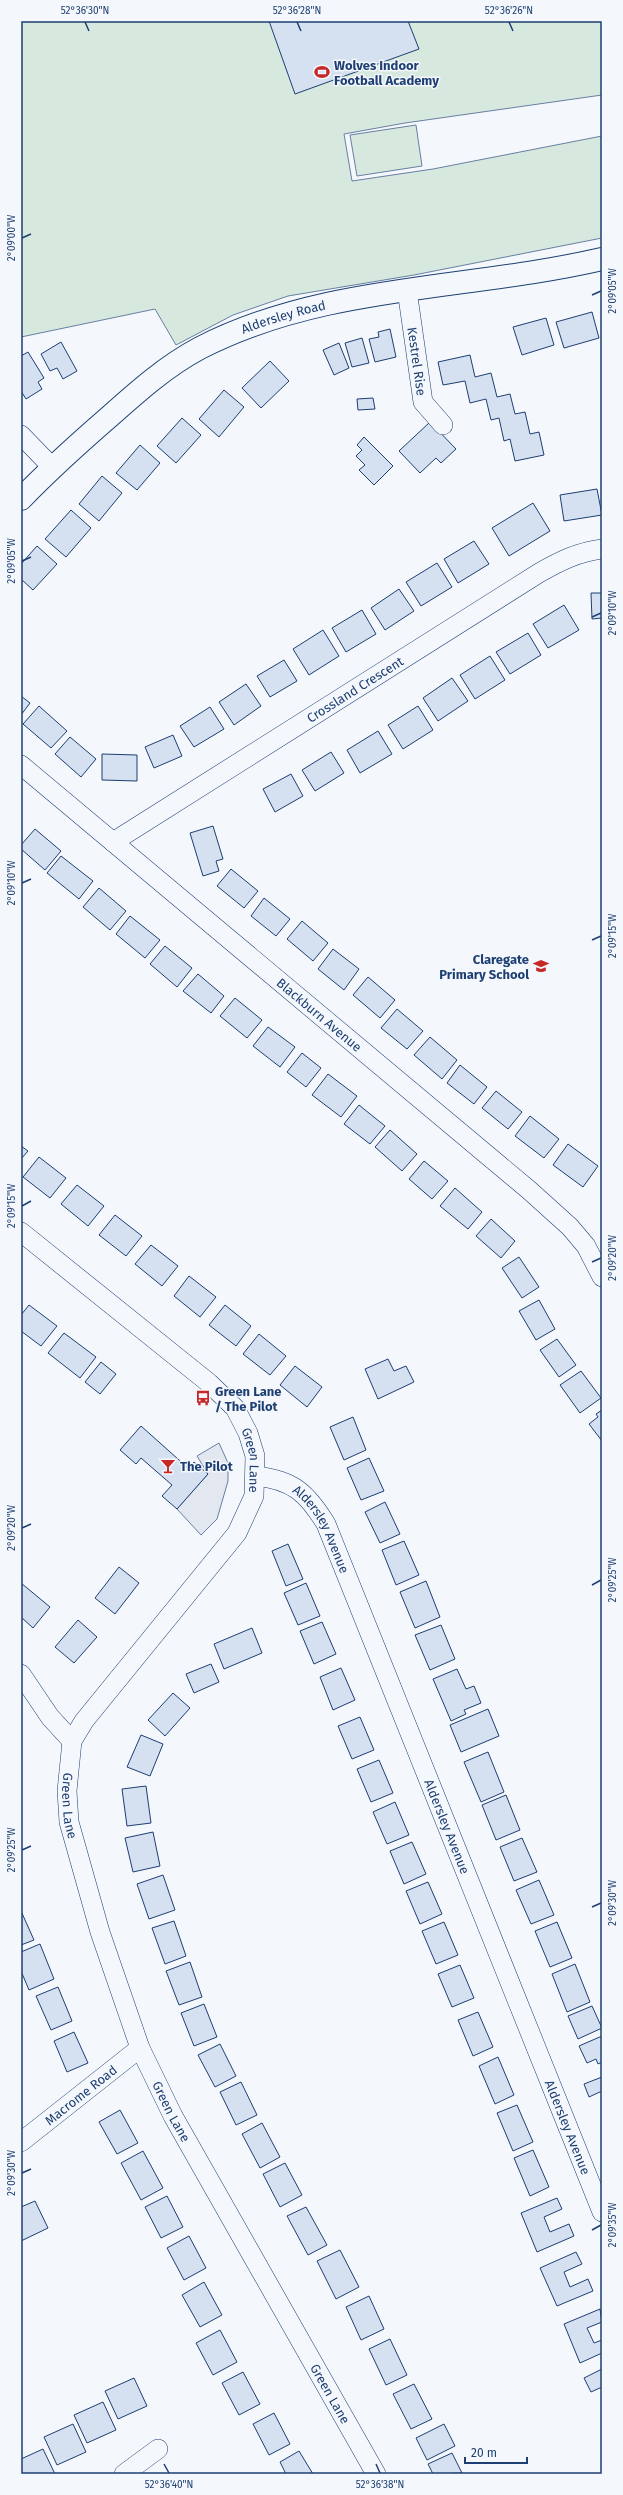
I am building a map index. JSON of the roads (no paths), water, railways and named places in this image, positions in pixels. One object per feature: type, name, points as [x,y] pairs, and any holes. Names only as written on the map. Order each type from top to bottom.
[{"type":"street","name":"Aldersley Road","points":[[21,499],[52,467],[141,388],[198,349],[267,319],[310,307],[406,290],[561,269],[602,259]]},
{"type":"street","name":"Kestrel Rise","points":[[406,290],[423,402],[444,425]]},
{"type":"street","points":[[21,435],[52,467]]},
{"type":"street","name":"Crossland Crescent","points":[[113,842],[539,573],[568,557],[585,551],[602,550]]},
{"type":"street","name":"Blackburn Avenue","points":[[21,765],[570,1227],[586,1246],[602,1277]]},
{"type":"street","name":"Green Lane","points":[[21,1232],[209,1383],[235,1408],[248,1433],[255,1456],[256,1476],[254,1496],[237,1533],[100,1699],[84,1721],[72,1742],[67,1791],[69,1822],[100,1932],[140,2048],[180,2130],[376,2474]]},
{"type":"street","name":"Aldersley Avenue","points":[[256,1476],[288,1483],[303,1492],[314,1503],[326,1524],[602,2212]]},
{"type":"street","points":[[21,1674],[50,1717],[72,1742]]},
{"type":"street","name":"Macrome Road","points":[[21,2142],[140,2048]]},
{"type":"street","points":[[124,2474],[158,2449]]},
{"type":"place","name":"Wolves Indoor Football Academy","points":[[322,72]]},
{"type":"place","name":"Claregate Primary School","points":[[541,966]]},
{"type":"place","name":"Green Lane / The Pilot","points":[[203,1398]]},
{"type":"place","name":"The Pilot","points":[[168,1466]]}]
